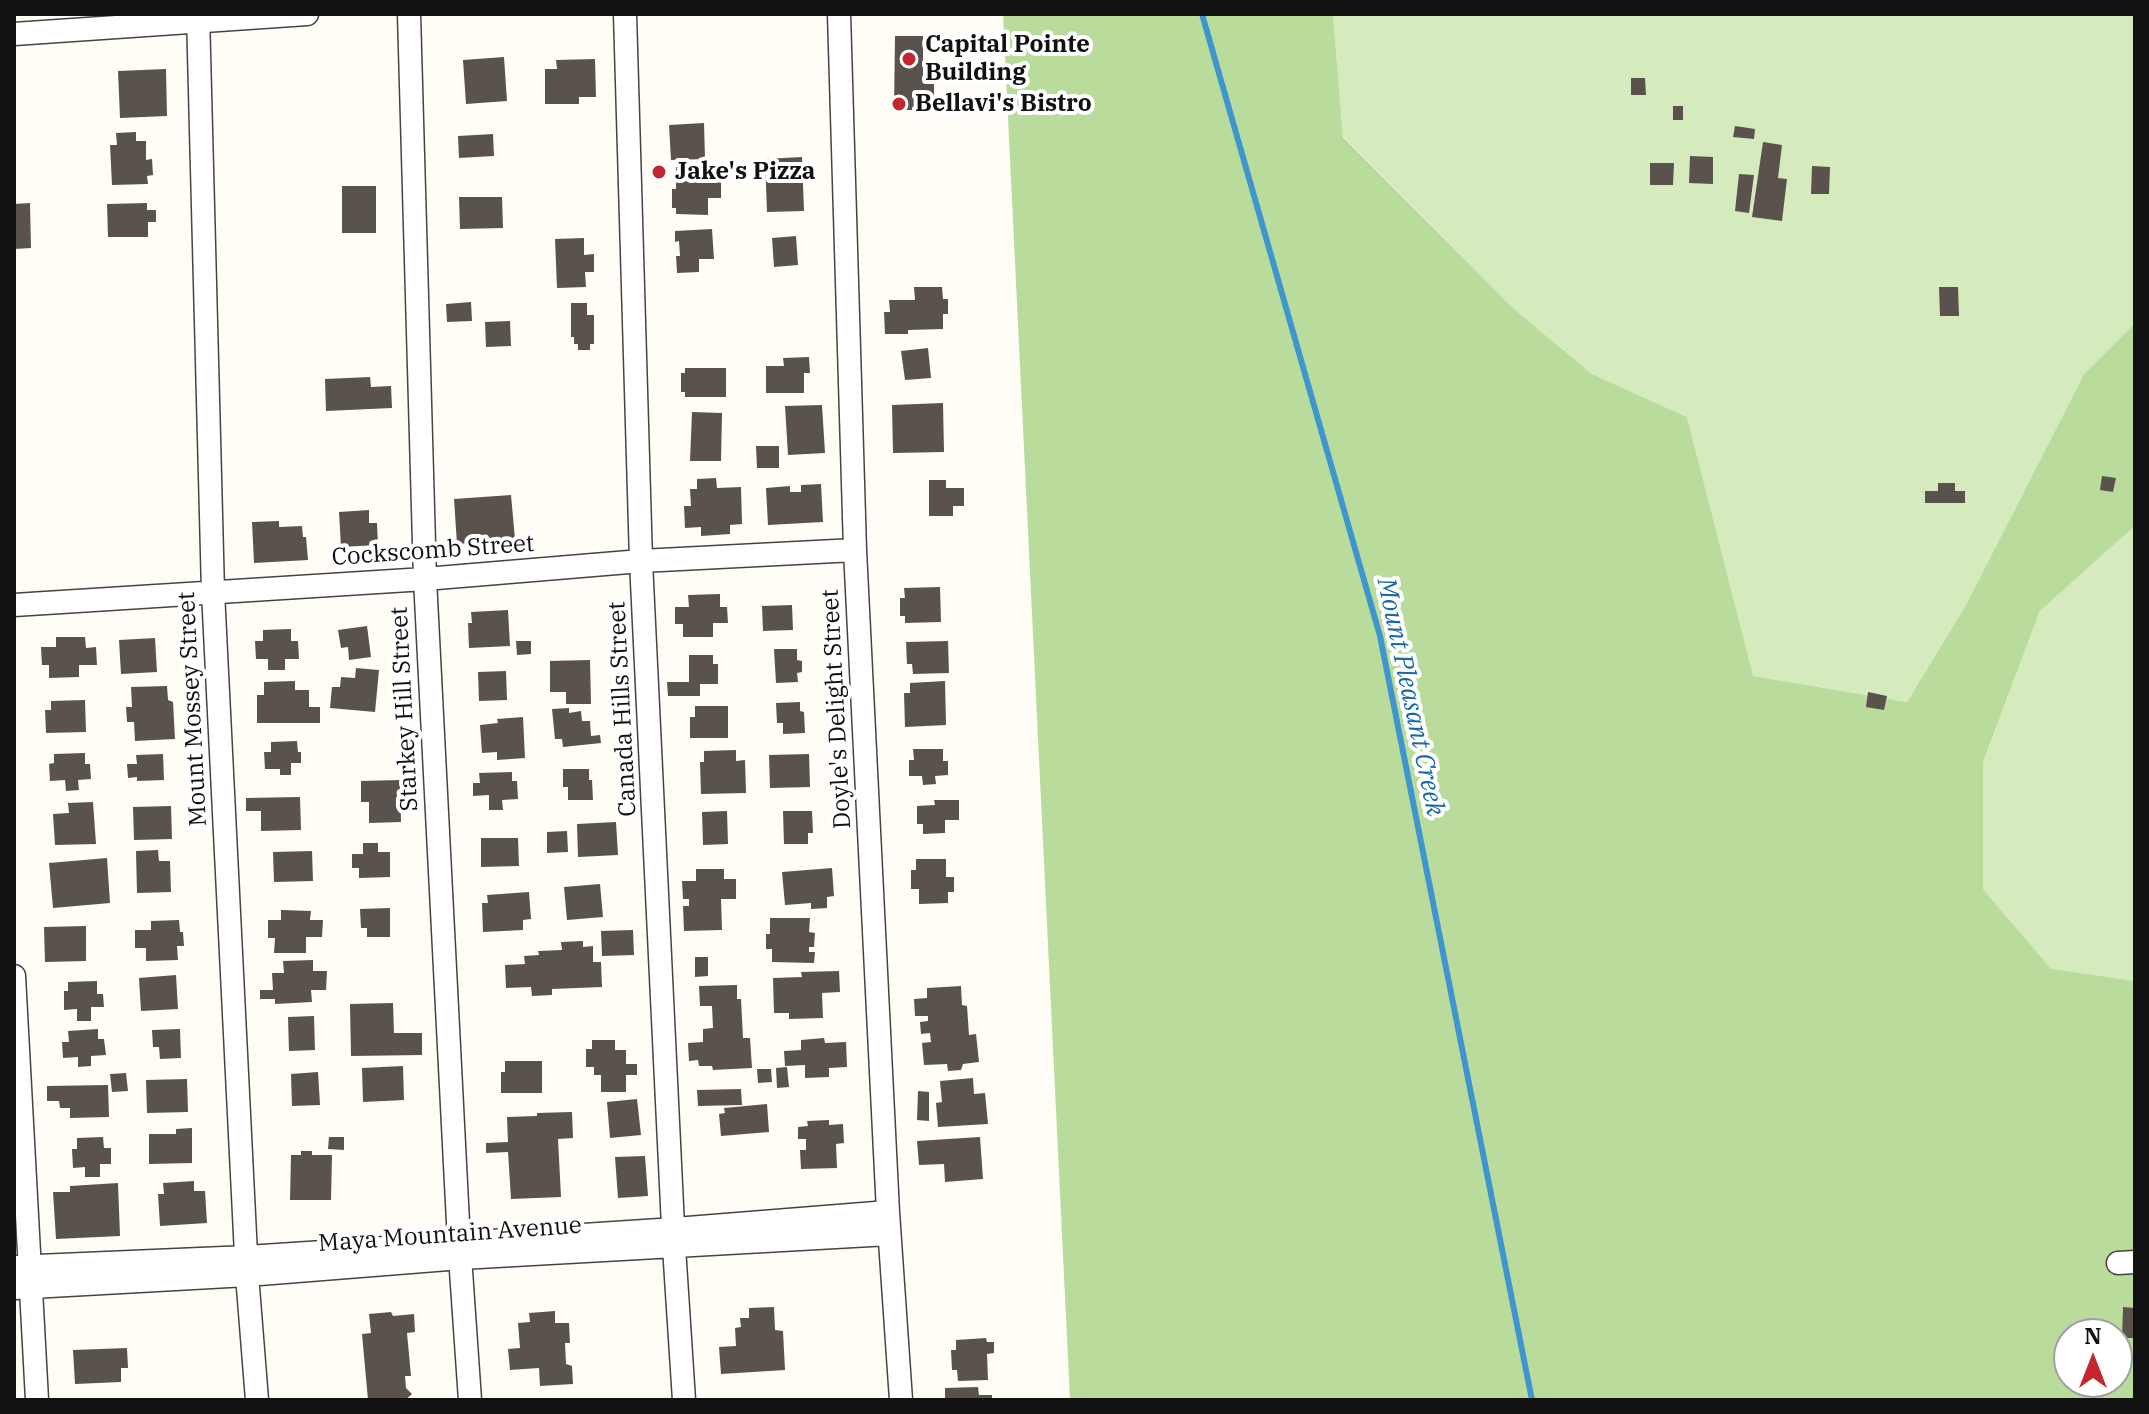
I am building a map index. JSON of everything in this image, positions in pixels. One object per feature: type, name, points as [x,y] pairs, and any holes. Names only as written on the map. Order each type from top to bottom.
[{"type":"street","points":[[14,34],[198,17],[307,14]]},
{"type":"street","name":"Starkey Hill Street","points":[[409,14],[425,579],[470,1400]]},
{"type":"street","name":"Canada Hills Street","points":[[625,14],[641,561],[684,1400]]},
{"type":"street","name":"Doyle's Delight Street","points":[[839,14],[855,550],[889,1223],[901,1400]]},
{"type":"street","name":"Mount Mossey Street","points":[[198,17],[213,592],[247,1266],[257,1400]]},
{"type":"street","name":"Cockscomb Street","points":[[14,605],[425,579],[641,561],[855,550]]},
{"type":"street","points":[[14,976],[22,1277],[37,1400]]},
{"type":"street","name":"Maya Mountain Avenue","points":[[22,1277],[247,1266],[889,1223]]},
{"type":"green space","points":[[1003,14],[1333,14],[1343,137],[1514,309],[1592,374],[1687,417],[1753,676],[1907,702],[1967,603],[2084,374],[2135,323],[2135,526],[2040,611],[1983,762],[1983,889],[2051,969],[2135,981],[2135,1400],[1070,1400]]},
{"type":"green space","points":[[1333,14],[2135,14],[2135,323],[2084,374],[1967,603],[1907,702],[1752,676],[1687,417],[1592,374],[1514,309],[1343,136]]},
{"type":"green space","points":[[2135,526],[2135,981],[2051,970],[1983,889],[1983,762],[2040,611]]},
{"type":"building","name":"Capital Pointe Building","points":[[895,36],[923,36],[923,81],[934,81],[934,110],[894,110]]},
{"type":"building","points":[[504,57],[507,101],[466,104],[463,60]]},
{"type":"building","points":[[595,59],[596,97],[579,97],[579,104],[545,104],[545,69],[557,69],[556,60]]},
{"type":"building","points":[[166,69],[167,116],[120,118],[118,71]]},
{"type":"building","points":[[1631,78],[1645,78],[1646,95],[1631,95]]},
{"type":"building","points":[[1673,106],[1683,106],[1683,120],[1673,120]]},
{"type":"building","points":[[704,123],[705,159],[671,160],[669,125]]},
{"type":"building","points":[[1735,126],[1755,129],[1754,139],[1733,137]]},
{"type":"building","points":[[136,132],[136,141],[146,141],[146,160],[152,159],[153,175],[147,176],[148,184],[112,185],[110,145],[117,145],[116,133]]},
{"type":"building","points":[[493,134],[494,156],[459,158],[458,136]]},
{"type":"building","points":[[1763,142],[1782,145],[1778,178],[1787,179],[1782,221],[1752,217]]},
{"type":"building","points":[[1690,156],[1713,157],[1713,184],[1689,183]]},
{"type":"building","points":[[802,157],[804,211],[767,212],[765,159]]},
{"type":"building","points":[[1650,163],[1674,163],[1673,185],[1650,185]]},
{"type":"building","points":[[1812,166],[1830,167],[1829,194],[1811,194]]},
{"type":"building","points":[[676,167],[721,167],[721,198],[708,198],[708,215],[676,214],[676,208],[672,208]]},
{"type":"building","points":[[1739,174],[1754,175],[1749,213],[1735,211]]},
{"type":"building","points":[[342,186],[376,186],[376,233],[342,233]]},
{"type":"building","points":[[459,197],[502,197],[503,228],[460,229]]},
{"type":"building","points":[[30,203],[31,248],[14,249],[14,204]]},
{"type":"building","points":[[147,203],[147,210],[156,210],[156,222],[148,222],[148,237],[108,237],[107,204]]},
{"type":"building","points":[[712,229],[714,259],[699,259],[699,272],[677,273],[676,256],[680,256],[675,231]]},
{"type":"building","points":[[796,236],[798,265],[774,267],[772,238]]},
{"type":"building","points":[[584,238],[584,255],[594,254],[594,272],[585,272],[586,287],[557,288],[555,239]]},
{"type":"building","points":[[914,287],[942,287],[943,299],[948,299],[948,314],[943,314],[943,329],[885,334],[884,312],[890,312],[889,300],[915,300]]},
{"type":"building","points":[[1939,287],[1958,287],[1959,316],[1940,316]]},
{"type":"building","points":[[471,302],[472,321],[447,322],[446,304]]},
{"type":"building","points":[[571,303],[587,303],[587,315],[594,315],[594,344],[590,344],[590,350],[578,350],[578,344],[574,344],[574,337],[571,337]]},
{"type":"building","points":[[510,321],[511,346],[486,347],[485,322]]},
{"type":"building","points":[[928,348],[931,378],[905,380],[901,351]]},
{"type":"building","points":[[809,357],[810,373],[804,373],[804,393],[766,393],[766,366],[784,366],[783,358]]},
{"type":"building","points":[[685,368],[726,368],[726,397],[685,397],[685,392],[681,392],[681,373],[685,373]]},
{"type":"building","points":[[370,377],[371,387],[391,386],[392,408],[326,411],[325,379]]},
{"type":"building","points":[[943,403],[944,452],[893,453],[892,405]]},
{"type":"building","points":[[822,405],[825,453],[788,455],[785,406]]},
{"type":"building","points":[[692,412],[722,413],[721,461],[690,461]]},
{"type":"building","points":[[756,446],[779,446],[779,468],[757,468]]},
{"type":"building","points":[[2102,476],[2116,478],[2113,492],[2100,490]]},
{"type":"building","points":[[716,478],[717,488],[741,487],[742,524],[730,525],[730,534],[701,536],[701,527],[685,528],[684,506],[691,506],[690,489],[697,489],[697,479]]},
{"type":"building","points":[[929,480],[946,480],[946,488],[964,488],[964,506],[953,506],[953,516],[929,516]]},
{"type":"building","points":[[1938,483],[1955,483],[1955,491],[1965,491],[1965,503],[1925,503],[1925,491],[1938,491]]},
{"type":"building","points":[[821,484],[823,522],[768,525],[766,488],[790,486],[790,492],[801,492],[801,485]]},
{"type":"building","points":[[511,495],[515,539],[498,541],[498,550],[473,552],[472,543],[457,544],[454,499]]},
{"type":"building","points":[[369,510],[369,523],[377,523],[378,545],[341,547],[339,512]]},
{"type":"building","points":[[279,521],[279,527],[302,526],[308,560],[254,563],[252,522]]},
{"type":"building","points":[[940,587],[941,622],[905,623],[905,616],[900,616],[900,598],[905,598],[904,588]]},
{"type":"building","points":[[720,594],[720,607],[727,607],[728,623],[713,623],[713,637],[683,637],[683,624],[675,624],[675,607],[689,607],[688,595]]},
{"type":"building","points":[[792,605],[793,630],[763,631],[762,606]]},
{"type":"building","points":[[508,610],[510,646],[469,648],[471,612]]},
{"type":"building","points":[[367,626],[371,657],[349,660],[348,647],[341,648],[338,630]]},
{"type":"building","points":[[291,629],[291,641],[298,641],[299,659],[285,659],[285,670],[268,670],[268,659],[256,659],[255,641],[263,641],[263,630]]},
{"type":"building","points":[[56,637],[85,637],[86,648],[96,647],[97,665],[79,665],[79,677],[49,678],[49,665],[42,665],[41,647],[56,647]]},
{"type":"building","points":[[155,638],[157,672],[121,674],[119,640]]},
{"type":"building","points":[[516,641],[531,641],[531,654],[517,655]]},
{"type":"building","points":[[948,641],[949,673],[913,674],[912,664],[907,664],[906,642]]},
{"type":"building","points":[[774,649],[797,649],[797,660],[802,661],[802,672],[797,673],[798,682],[776,683]]},
{"type":"building","points":[[689,655],[713,655],[713,664],[718,664],[718,684],[700,684],[700,696],[668,696],[667,682],[689,682]]},
{"type":"building","points":[[590,660],[591,704],[566,704],[566,692],[550,692],[550,661]]},
{"type":"building","points":[[356,668],[379,670],[375,712],[330,708],[332,687],[340,687],[341,677],[355,678]]},
{"type":"building","points":[[506,671],[507,700],[479,701],[478,672]]},
{"type":"building","points":[[295,681],[295,690],[309,690],[309,707],[320,707],[320,723],[257,723],[257,695],[264,695],[264,682]]},
{"type":"building","points":[[945,681],[946,725],[905,727],[904,693],[910,693],[910,683]]},
{"type":"building","points":[[167,686],[168,700],[173,702],[175,739],[135,741],[134,722],[127,722],[126,707],[132,707],[131,687]]},
{"type":"building","points":[[1868,692],[1887,696],[1884,710],[1866,707]]},
{"type":"building","points":[[85,700],[86,732],[46,733],[45,710],[51,710],[51,701]]},
{"type":"building","points":[[800,702],[805,733],[783,734],[783,723],[777,723],[776,703]]},
{"type":"building","points":[[695,706],[728,706],[728,738],[690,738],[690,717],[695,717]]},
{"type":"building","points":[[569,708],[569,713],[581,711],[582,721],[590,721],[591,736],[600,735],[601,743],[563,747],[562,739],[555,739],[552,709]]},
{"type":"building","points":[[523,717],[525,758],[497,760],[497,752],[482,753],[480,725],[498,723],[497,719]]},
{"type":"building","points":[[297,741],[301,763],[291,763],[291,775],[280,775],[280,769],[265,769],[264,752],[271,752],[271,742]]},
{"type":"building","points":[[913,749],[943,749],[943,761],[948,761],[948,775],[935,776],[936,784],[923,785],[922,776],[909,776],[909,760],[914,760]]},
{"type":"building","points":[[736,750],[736,761],[745,760],[746,793],[701,794],[700,762],[704,762],[704,751]]},
{"type":"building","points":[[85,753],[85,764],[90,764],[91,779],[78,780],[79,790],[66,791],[65,780],[50,781],[49,764],[54,763],[54,754]]},
{"type":"building","points":[[163,754],[164,780],[137,781],[137,777],[128,778],[127,764],[137,764],[136,755]]},
{"type":"building","points":[[809,754],[810,787],[770,788],[769,755]]},
{"type":"building","points":[[563,769],[589,769],[593,800],[568,800],[568,787],[563,787]]},
{"type":"building","points":[[512,772],[512,781],[517,781],[518,799],[502,800],[503,810],[489,810],[489,795],[473,796],[473,783],[480,783],[479,773]]},
{"type":"building","points":[[400,780],[401,822],[369,823],[369,802],[361,802],[361,781]]},
{"type":"building","points":[[300,797],[301,830],[261,831],[261,811],[246,811],[246,798]]},
{"type":"building","points":[[934,800],[959,800],[959,820],[945,820],[945,833],[923,834],[923,824],[917,824],[917,806],[935,805]]},
{"type":"building","points":[[93,802],[96,844],[55,845],[53,814],[69,813],[68,803]]},
{"type":"building","points":[[171,806],[172,839],[134,840],[133,807]]},
{"type":"building","points":[[727,811],[728,844],[703,845],[702,812]]},
{"type":"building","points":[[783,811],[812,811],[813,833],[808,833],[808,844],[784,844]]},
{"type":"building","points":[[616,822],[618,855],[578,857],[577,824]]},
{"type":"building","points":[[567,831],[568,852],[547,853],[547,832]]},
{"type":"building","points":[[481,838],[518,838],[519,866],[481,867]]},
{"type":"building","points":[[363,843],[378,843],[378,852],[390,852],[390,877],[359,878],[359,868],[352,868],[352,854],[363,854]]},
{"type":"building","points":[[158,850],[159,861],[170,861],[171,892],[137,893],[136,851]]},
{"type":"building","points":[[312,851],[313,881],[274,882],[273,852]]},
{"type":"building","points":[[107,858],[110,903],[53,908],[49,863]]},
{"type":"building","points":[[916,859],[946,859],[946,877],[954,877],[954,892],[948,892],[948,903],[919,904],[919,889],[911,889],[911,870],[916,870]]},
{"type":"building","points":[[832,868],[834,896],[827,897],[827,908],[811,909],[811,903],[785,905],[782,872]]},
{"type":"building","points":[[696,869],[724,869],[724,879],[736,879],[736,899],[721,899],[722,930],[684,931],[683,906],[689,906],[689,899],[683,899],[682,881],[696,881]]},
{"type":"building","points":[[600,884],[603,917],[567,920],[564,887]]},
{"type":"building","points":[[529,892],[531,919],[523,920],[523,930],[483,932],[482,903],[488,903],[487,895]]},
{"type":"building","points":[[390,908],[390,937],[367,937],[367,928],[361,928],[360,909]]},
{"type":"building","points":[[281,910],[311,911],[310,920],[323,920],[322,937],[306,937],[306,953],[274,953],[275,938],[268,938],[268,920],[281,920]]},
{"type":"building","points":[[770,918],[810,918],[809,932],[815,933],[814,947],[809,947],[809,952],[815,952],[814,963],[772,962],[772,949],[766,949]]},
{"type":"building","points":[[179,920],[184,946],[177,946],[178,960],[146,961],[146,948],[135,948],[135,930],[151,930],[151,921]]},
{"type":"building","points":[[86,926],[86,961],[45,962],[44,927]]},
{"type":"building","points":[[633,930],[634,955],[602,956],[601,931]]},
{"type":"building","points":[[583,941],[583,947],[593,946],[593,962],[601,962],[602,987],[552,989],[552,995],[532,996],[531,987],[506,988],[505,965],[525,964],[524,956],[539,955],[538,951],[562,950],[561,942]]},
{"type":"building","points":[[695,957],[708,957],[708,976],[695,977]]},
{"type":"building","points":[[313,960],[313,971],[327,971],[326,990],[311,990],[312,1002],[275,1004],[275,999],[260,999],[260,990],[273,990],[272,973],[284,973],[283,961]]},
{"type":"building","points":[[839,971],[840,992],[822,993],[823,1018],[789,1019],[789,1013],[774,1013],[773,978],[802,977],[801,972]]},
{"type":"building","points":[[176,975],[178,1009],[141,1011],[139,978]]},
{"type":"building","points":[[97,981],[97,994],[103,994],[104,1007],[91,1007],[91,1021],[77,1021],[77,1009],[64,1010],[64,991],[68,991],[68,982]]},
{"type":"building","points":[[737,985],[743,1038],[750,1038],[752,1068],[713,1070],[712,1066],[699,1066],[698,1060],[689,1061],[688,1043],[703,1042],[703,1029],[713,1028],[712,1006],[700,1006],[699,986]]},
{"type":"building","points":[[961,986],[962,1005],[967,1006],[969,1035],[976,1034],[979,1062],[963,1064],[961,1070],[948,1071],[947,1064],[924,1065],[922,1043],[931,1042],[930,1033],[921,1034],[920,1022],[928,1021],[928,1016],[915,1016],[914,999],[927,998],[927,988]]},
{"type":"building","points":[[393,1003],[394,1033],[422,1033],[422,1055],[351,1056],[350,1004]]},
{"type":"building","points":[[314,1016],[315,1050],[289,1051],[288,1017]]},
{"type":"building","points":[[98,1029],[98,1039],[104,1039],[106,1055],[91,1056],[91,1066],[78,1067],[78,1057],[63,1058],[62,1042],[69,1042],[68,1031]]},
{"type":"building","points":[[180,1029],[181,1058],[160,1059],[159,1047],[153,1047],[152,1030]]},
{"type":"building","points":[[824,1038],[825,1043],[846,1042],[847,1067],[829,1068],[829,1077],[805,1078],[805,1065],[785,1066],[784,1051],[801,1050],[801,1040]]},
{"type":"building","points":[[592,1040],[615,1040],[615,1050],[626,1050],[626,1064],[637,1064],[637,1075],[626,1075],[626,1092],[601,1092],[601,1075],[594,1075],[594,1067],[586,1067],[586,1049],[592,1049]]},
{"type":"building","points":[[505,1061],[542,1061],[542,1093],[501,1093],[501,1072],[505,1072]]},
{"type":"building","points":[[403,1066],[404,1100],[363,1102],[362,1068]]},
{"type":"building","points":[[787,1067],[789,1087],[777,1088],[776,1068]]},
{"type":"building","points":[[757,1069],[771,1069],[772,1082],[758,1083]]},
{"type":"building","points":[[318,1072],[320,1105],[292,1106],[291,1074]]},
{"type":"building","points":[[126,1073],[128,1091],[112,1092],[110,1074]]},
{"type":"building","points":[[973,1078],[974,1094],[985,1093],[988,1124],[938,1127],[936,1103],[942,1102],[940,1081]]},
{"type":"building","points":[[187,1079],[188,1112],[147,1113],[146,1080]]},
{"type":"building","points":[[108,1085],[109,1117],[70,1118],[70,1108],[60,1108],[59,1101],[47,1101],[47,1086]]},
{"type":"building","points":[[741,1089],[742,1105],[698,1106],[697,1090]]},
{"type":"building","points":[[918,1091],[929,1092],[929,1121],[917,1120]]},
{"type":"building","points":[[637,1099],[641,1135],[610,1138],[607,1102]]},
{"type":"building","points":[[767,1104],[769,1132],[721,1136],[719,1114],[725,1113],[724,1108]]},
{"type":"building","points":[[572,1112],[573,1138],[558,1139],[561,1197],[511,1199],[508,1152],[486,1153],[486,1143],[508,1142],[507,1117]]},
{"type":"building","points":[[829,1120],[829,1125],[843,1124],[844,1143],[836,1144],[837,1168],[801,1169],[800,1150],[806,1150],[806,1139],[798,1139],[798,1127],[808,1126],[807,1121]]},
{"type":"building","points":[[192,1128],[192,1163],[149,1164],[149,1134],[176,1134],[176,1129]]},
{"type":"building","points":[[103,1137],[104,1148],[111,1148],[111,1164],[100,1164],[100,1177],[85,1177],[85,1167],[73,1168],[72,1149],[77,1149],[77,1138]]},
{"type":"building","points":[[329,1137],[344,1137],[344,1150],[328,1149]]},
{"type":"building","points":[[980,1137],[983,1179],[945,1182],[944,1164],[919,1165],[917,1141]]},
{"type":"building","points":[[301,1151],[312,1151],[312,1155],[332,1155],[331,1200],[290,1200],[291,1155],[301,1155]]},
{"type":"building","points":[[645,1156],[648,1196],[618,1198],[615,1157]]},
{"type":"building","points":[[194,1181],[194,1191],[205,1191],[207,1223],[160,1226],[158,1194],[164,1194],[163,1183]]},
{"type":"building","points":[[118,1183],[120,1236],[56,1239],[53,1192],[70,1192],[70,1186]]},
{"type":"building","points":[[774,1307],[775,1330],[783,1331],[785,1370],[721,1374],[719,1347],[736,1346],[735,1328],[741,1327],[740,1318],[749,1318],[749,1308]]},
{"type":"building","points":[[2123,1307],[2135,1308],[2135,1338],[2133,1318],[2123,1318]]},
{"type":"building","points":[[555,1311],[555,1323],[569,1323],[570,1343],[565,1343],[566,1364],[572,1366],[573,1384],[540,1386],[539,1368],[510,1370],[508,1349],[520,1348],[518,1323],[530,1322],[529,1313]]},
{"type":"building","points":[[391,1312],[393,1316],[414,1314],[415,1332],[407,1333],[411,1376],[405,1376],[406,1388],[412,1394],[405,1400],[368,1400],[362,1334],[371,1333],[369,1314]]},
{"type":"building","points":[[986,1338],[987,1342],[994,1342],[994,1353],[987,1354],[988,1380],[958,1381],[957,1370],[952,1370],[951,1350],[956,1350],[956,1340]]},
{"type":"building","points":[[127,1348],[128,1368],[121,1368],[121,1382],[75,1384],[73,1350]]},
{"type":"building","points":[[978,1387],[979,1395],[992,1395],[992,1400],[945,1398],[945,1388]]},
{"type":"waterway","name":"Mount Pleasant Creek","points":[[1202,14],[1380,636],[1532,1400]]},
{"type":"place","name":"Capital Pointe Building","points":[[909,59]]},
{"type":"place","name":"Bellavi's Bistro","points":[[899,104]]},
{"type":"place","name":"Jake's Pizza","points":[[659,172]]}]
